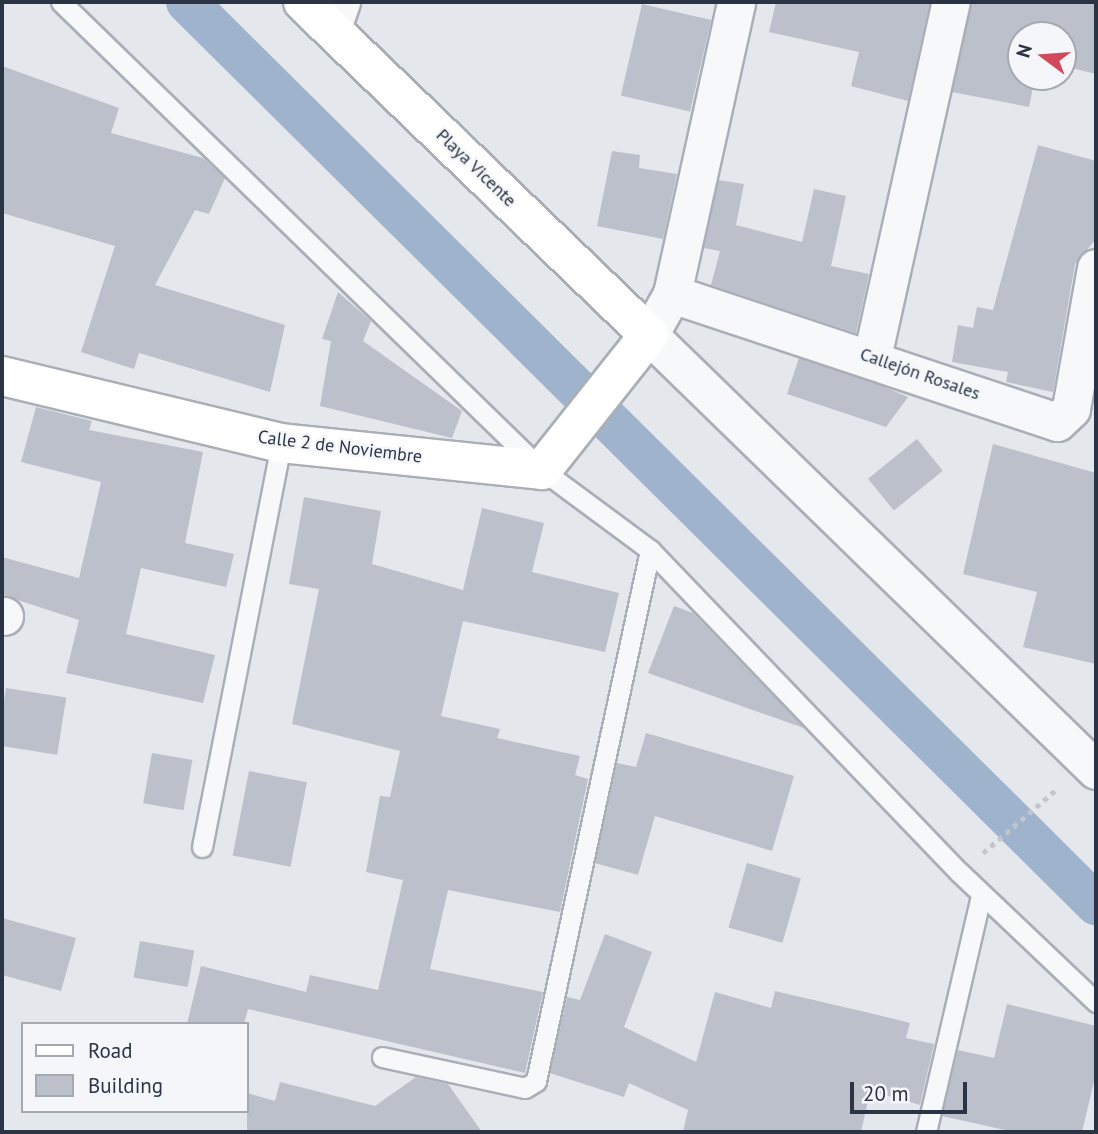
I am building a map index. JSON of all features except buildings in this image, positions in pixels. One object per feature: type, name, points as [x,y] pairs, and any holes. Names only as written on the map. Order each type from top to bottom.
[{"type":"street","name":"Playa Vicente","points":[[303,2],[336,15],[649,335]]},
{"type":"street","points":[[542,470],[576,423],[649,335],[672,294],[736,2]]},
{"type":"street","points":[[872,358],[951,2]]},
{"type":"street","name":"Callejón Rosales","points":[[672,294],[872,358],[1057,422],[1071,409],[1096,268]]},
{"type":"street","points":[[649,335],[1096,770]]},
{"type":"street","name":"Calle 2 de Noviembre","points":[[2,376],[281,443],[542,470]]},
{"type":"lane","points":[[61,2],[542,470],[650,550],[981,895],[1096,1002]]},
{"type":"lane","points":[[202,847],[281,443]]},
{"type":"lane","points":[[382,1057],[525,1088],[536,1081],[650,550]]},
{"type":"lane","points":[[926,1132],[981,895]]},
{"type":"path","points":[[1002,836],[1038,808]]},
{"type":"waterway","points":[[187,2],[1096,904]]}]
